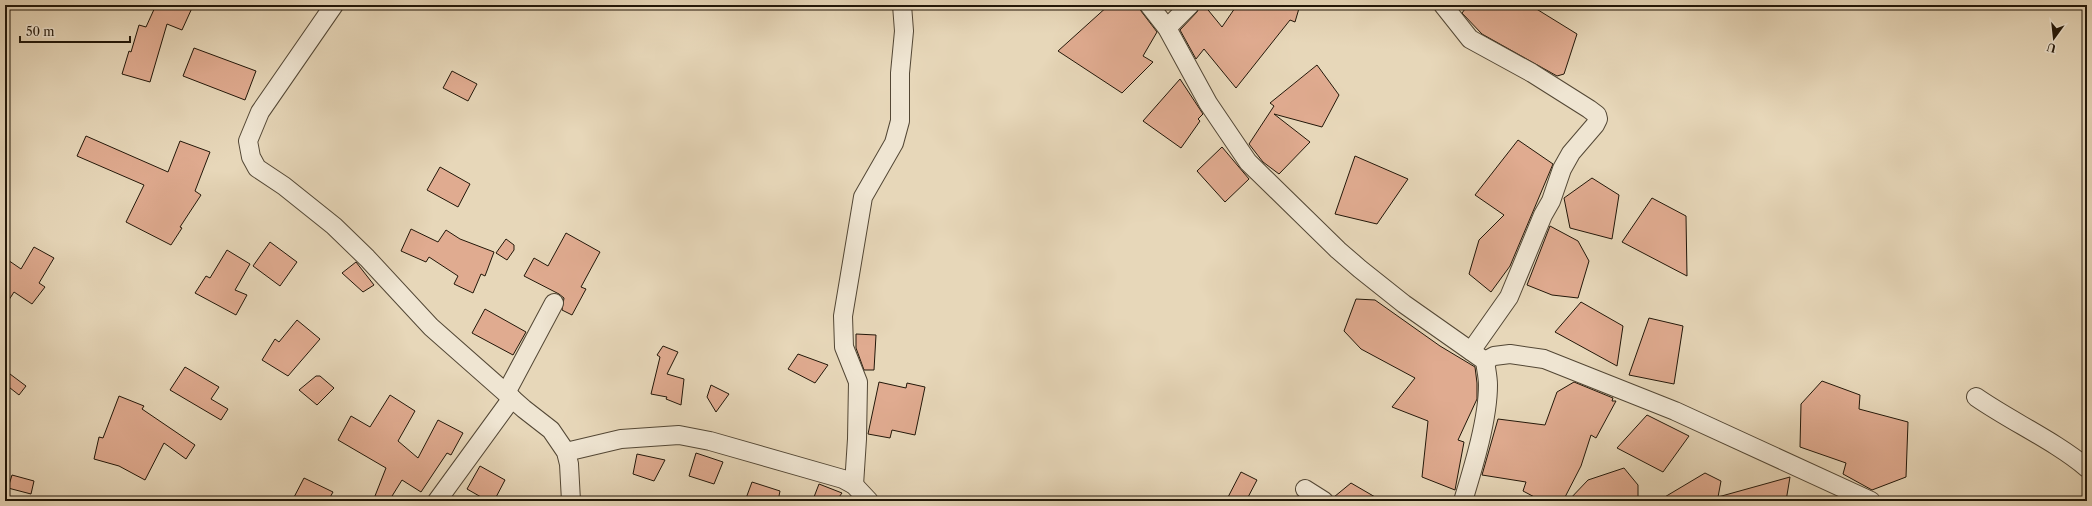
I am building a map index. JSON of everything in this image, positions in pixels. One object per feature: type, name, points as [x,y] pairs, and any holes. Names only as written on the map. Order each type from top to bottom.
[{"type":"street","points":[[334,5],[260,112],[248,141],[251,157],[258,168],[284,186],[334,226],[367,258],[431,327],[509,396],[551,430],[566,452],[570,464],[572,501]]},
{"type":"street","points":[[854,485],[857,439],[858,382],[844,347],[842,316],[863,197],[894,143],[900,121],[900,73],[904,31],[902,5]]},
{"type":"street","points":[[1149,5],[1167,28],[1208,103],[1254,168],[1360,269],[1404,304],[1478,356],[1510,354],[1544,359],[1675,411],[1871,501]]},
{"type":"street","points":[[1167,28],[1190,5]]},
{"type":"street","points":[[1444,5],[1470,38],[1532,73],[1589,109],[1597,115],[1598,119],[1595,125],[1571,154],[1562,169],[1551,201],[1543,215],[1509,297],[1478,356],[1488,385],[1486,407],[1472,473],[1463,501]]},
{"type":"street","points":[[437,501],[509,396],[554,303]]},
{"type":"street","points":[[1976,397],[2008,418],[2073,456],[2087,468]]},
{"type":"street","points":[[566,452],[621,439],[679,436],[710,441],[808,467],[843,479],[854,485],[869,501]]},
{"type":"street","points":[[1305,489],[1324,501]]},
{"type":"building","points":[[156,5],[186,5],[192,8],[182,30],[167,24],[150,82],[122,74],[129,51],[131,52],[139,25],[146,27]]},
{"type":"building","points":[[1109,5],[1139,5],[1141,11],[1157,32],[1143,56],[1153,62],[1122,93],[1058,51]]},
{"type":"building","points":[[1200,5],[1204,5],[1222,27],[1237,5],[1300,5],[1295,22],[1290,20],[1236,88],[1204,49],[1196,59],[1180,30],[1197,12]]},
{"type":"building","points":[[1468,5],[1530,5],[1577,34],[1564,74],[1557,76],[1482,34],[1462,13]]},
{"type":"building","points":[[194,48],[256,71],[245,100],[183,76]]},
{"type":"building","points":[[1317,65],[1339,95],[1322,127],[1274,114],[1310,142],[1279,174],[1263,162],[1249,144],[1274,106],[1270,103]]},
{"type":"building","points":[[452,71],[477,84],[468,101],[443,88]]},
{"type":"building","points":[[1180,79],[1203,114],[1198,119],[1200,121],[1181,148],[1143,121]]},
{"type":"building","points":[[86,136],[168,172],[180,141],[210,152],[195,191],[201,195],[180,227],[182,228],[171,245],[126,222],[144,185],[77,156]]},
{"type":"building","points":[[1518,140],[1553,164],[1510,266],[1491,292],[1469,274],[1479,240],[1504,215],[1475,195]]},
{"type":"building","points":[[1222,147],[1249,179],[1225,202],[1197,171]]},
{"type":"building","points":[[1355,156],[1408,179],[1377,224],[1335,214]]},
{"type":"building","points":[[440,167],[470,184],[458,207],[427,190]]},
{"type":"building","points":[[1592,178],[1619,195],[1612,239],[1570,228],[1564,198]]},
{"type":"building","points":[[1652,198],[1686,216],[1687,276],[1622,242]]},
{"type":"building","points":[[1550,226],[1578,241],[1589,261],[1578,298],[1552,295],[1527,285]]},
{"type":"building","points":[[411,229],[438,242],[446,230],[460,239],[494,252],[485,276],[481,274],[473,293],[454,284],[458,276],[429,257],[426,262],[401,251]]},
{"type":"building","points":[[566,233],[600,252],[581,287],[586,289],[572,315],[562,310],[564,298],[524,276],[534,258],[548,266]]},
{"type":"building","points":[[506,239],[514,245],[514,250],[507,260],[496,253]]},
{"type":"building","points":[[270,242],[297,262],[280,286],[253,266]]},
{"type":"building","points":[[34,247],[54,258],[39,283],[45,287],[32,304],[14,292],[5,306],[5,258],[21,269]]},
{"type":"building","points":[[227,250],[250,264],[235,290],[247,295],[236,315],[195,293],[206,276],[210,278]]},
{"type":"building","points":[[356,262],[374,285],[363,292],[342,273]]},
{"type":"building","points":[[1356,299],[1375,300],[1440,346],[1475,367],[1477,399],[1458,440],[1464,442],[1455,490],[1422,477],[1428,421],[1392,407],[1415,378],[1361,349],[1344,331]]},
{"type":"building","points":[[1581,302],[1623,326],[1617,366],[1555,332]]},
{"type":"building","points":[[485,309],[526,332],[513,355],[472,333]]},
{"type":"building","points":[[1649,318],[1683,326],[1674,384],[1629,375]]},
{"type":"building","points":[[297,320],[320,339],[288,376],[262,360],[275,339],[279,342]]},
{"type":"building","points":[[856,334],[876,335],[874,370],[864,370],[856,348]]},
{"type":"building","points":[[663,346],[678,352],[667,374],[684,379],[681,405],[666,399],[667,397],[651,394],[660,357],[657,355]]},
{"type":"building","points":[[798,354],[828,365],[815,383],[788,369]]},
{"type":"building","points":[[185,367],[219,387],[211,399],[228,409],[221,420],[170,390]]},
{"type":"building","points":[[10,374],[26,386],[19,395],[5,384]]},
{"type":"building","points":[[316,376],[320,376],[334,388],[317,405],[299,390]]},
{"type":"building","points":[[1822,381],[1860,395],[1859,409],[1908,422],[1906,477],[1872,490],[1843,474],[1846,463],[1800,447],[1801,404]]},
{"type":"building","points":[[879,382],[906,388],[907,383],[925,387],[915,435],[892,430],[890,438],[868,434]]},
{"type":"building","points":[[1574,382],[1613,398],[1612,401],[1616,401],[1596,438],[1591,435],[1581,466],[1563,501],[1542,501],[1523,491],[1526,482],[1482,475],[1498,419],[1545,425],[1557,392]]},
{"type":"building","points":[[711,385],[729,394],[716,412],[707,397]]},
{"type":"building","points":[[390,395],[415,411],[398,441],[418,458],[438,420],[463,433],[451,455],[447,453],[421,492],[402,480],[389,501],[373,501],[386,468],[338,440],[351,416],[370,427]]},
{"type":"building","points":[[119,396],[144,406],[142,409],[195,445],[186,459],[164,443],[145,480],[119,466],[94,459],[99,437],[103,438]]},
{"type":"building","points":[[1647,415],[1689,436],[1663,472],[1617,448]]},
{"type":"building","points":[[696,453],[723,462],[714,484],[689,476]]},
{"type":"building","points":[[637,454],[665,460],[654,481],[633,474]]},
{"type":"building","points":[[480,466],[505,480],[494,501],[488,501],[467,489]]},
{"type":"building","points":[[1624,468],[1638,485],[1638,501],[1568,501],[1588,480]]},
{"type":"building","points":[[1241,472],[1257,480],[1246,501],[1226,501]]},
{"type":"building","points":[[1705,473],[1721,481],[1718,497],[1790,477],[1786,501],[1658,501]]},
{"type":"building","points":[[12,475],[34,481],[31,494],[8,488]]},
{"type":"building","points":[[304,478],[333,492],[328,501],[292,501]]},
{"type":"building","points":[[752,482],[780,491],[778,501],[745,501]]},
{"type":"building","points":[[1351,483],[1382,501],[1334,501],[1334,497]]},
{"type":"building","points":[[819,484],[842,493],[836,501],[821,501],[814,497]]}]
